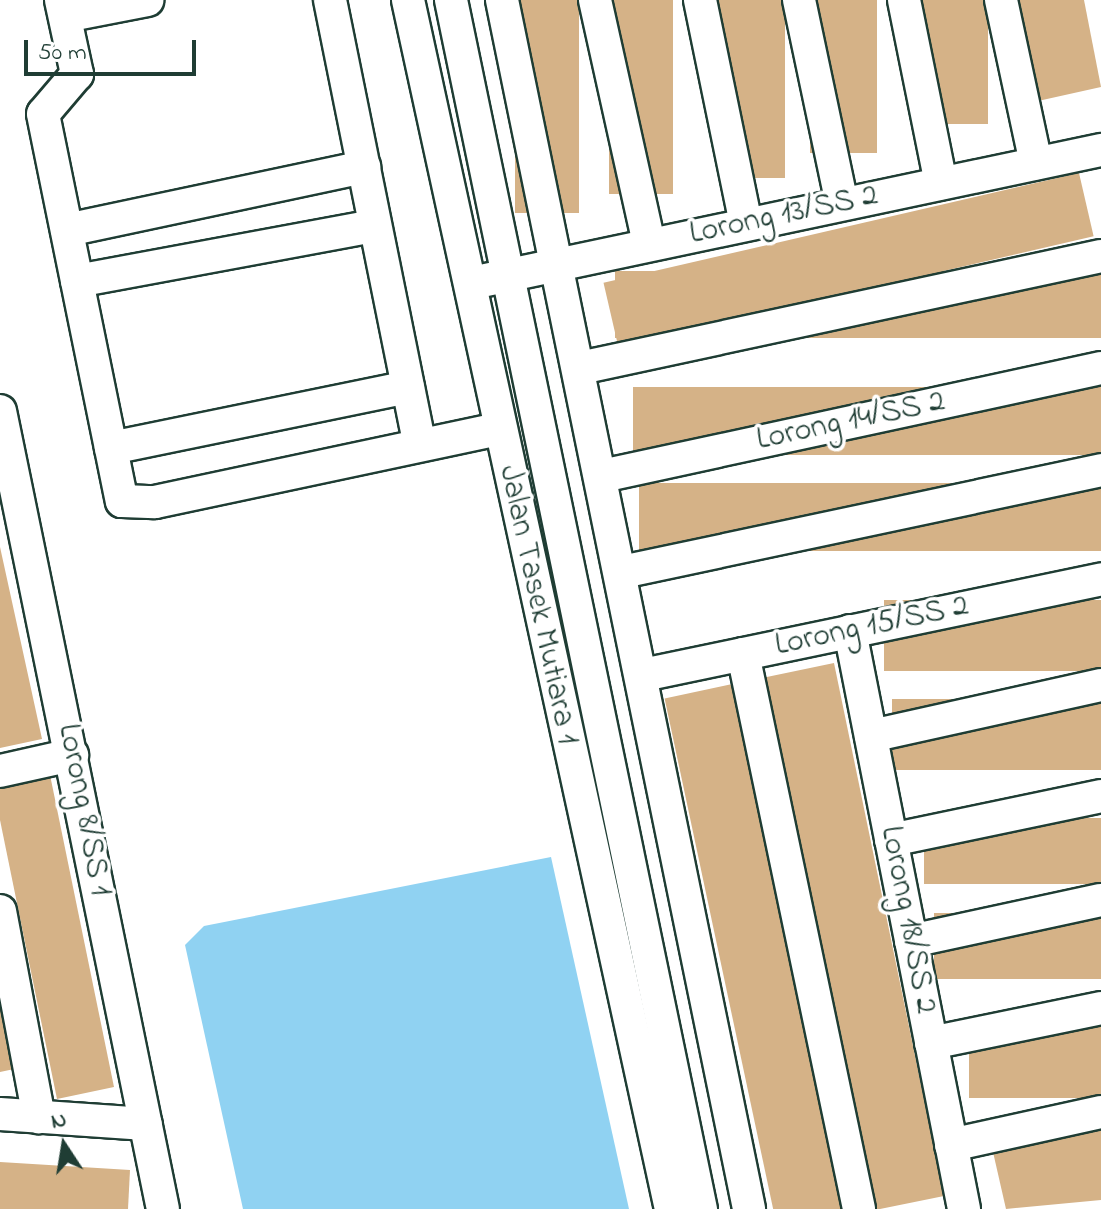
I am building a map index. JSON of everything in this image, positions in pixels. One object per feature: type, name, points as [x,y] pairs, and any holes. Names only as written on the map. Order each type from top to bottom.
[{"type":"street","points":[[147,0],[63,8],[77,74],[43,114],[122,501],[132,506],[419,443],[498,429]]},
{"type":"street","points":[[330,0],[419,443]]},
{"type":"street","name":"Jalan Tasek Mutiara 1","points":[[408,0],[498,429],[671,1209]]},
{"type":"street","name":"Jalan Tasek Mutiara 1","points":[[451,0],[701,1209]]},
{"type":"street","points":[[502,0],[559,263],[749,1209]]},
{"type":"street","points":[[595,0],[649,244]]},
{"type":"street","points":[[700,0],[746,224]]},
{"type":"street","points":[[799,0],[842,204]]},
{"type":"street","points":[[904,0],[941,183]]},
{"type":"street","points":[[1001,0],[1036,163]]},
{"type":"street","name":"Lorong 13/SS 2","points":[[467,283],[1101,150]]},
{"type":"street","points":[[67,230],[364,167]]},
{"type":"street","points":[[77,281],[375,226]]},
{"type":"street","points":[[580,368],[1101,256]]},
{"type":"street","name":"Lorong 14/SS 2","points":[[602,476],[1101,368]]},
{"type":"street","points":[[111,448],[408,387]]},
{"type":"street","name":"Lorong 8/SS 1","points":[[2,430],[72,755],[163,1209]]},
{"type":"street","points":[[622,572],[1101,470]]},
{"type":"street","name":"Lorong 15/SS 2","points":[[643,675],[1101,579]]},
{"type":"street","name":"Lorong 18/SS 2","points":[[850,631],[964,1209]]},
{"type":"street","points":[[743,654],[859,1209]]},
{"type":"street","points":[[871,736],[1101,685]]},
{"type":"street","points":[[0,771],[72,755]]},
{"type":"street","points":[[891,840],[1101,796]]},
{"type":"street","points":[[911,941],[1101,900]]},
{"type":"street","points":[[0,911],[39,1117]]},
{"type":"street","points":[[931,1043],[1101,1008]]},
{"type":"street","points":[[951,1145],[1101,1112]]},
{"type":"street","points":[[0,1114],[146,1124]]},
{"type":"water","points":[[551,857],[629,1209],[243,1209],[185,945],[204,926]]},
{"type":"building","points":[[515,0],[579,0],[579,213],[515,213]]},
{"type":"building","points":[[609,0],[673,0],[673,194],[609,194]]},
{"type":"building","points":[[718,0],[785,0],[785,178],[718,178]]},
{"type":"building","points":[[810,0],[877,0],[877,153],[810,153]]},
{"type":"building","points":[[921,0],[988,0],[988,124],[921,124]]},
{"type":"building","points":[[1016,0],[1084,0],[1101,87],[1038,101]]},
{"type":"building","points":[[1079,173],[1094,236],[618,346],[604,283]]},
{"type":"building","points":[[615,271],[1101,271],[1101,338],[615,338]]},
{"type":"building","points":[[633,387],[1101,387],[1101,455],[633,455]]},
{"type":"building","points":[[639,483],[1101,483],[1101,551],[639,551]]},
{"type":"building","points":[[0,547],[42,739],[0,748]]},
{"type":"building","points":[[884,600],[1101,600],[1101,671],[884,671]]},
{"type":"building","points":[[834,663],[944,1196],[880,1209],[871,1209],[762,678]]},
{"type":"building","points":[[737,683],[849,1208],[773,1209],[665,698]]},
{"type":"building","points":[[892,699],[1101,699],[1101,770],[892,770]]},
{"type":"building","points":[[49,770],[114,1087],[57,1099],[0,820],[0,780]]},
{"type":"building","points":[[924,818],[1101,818],[1101,884],[924,884]]},
{"type":"building","points":[[934,913],[1101,913],[1101,979],[934,979]]},
{"type":"building","points":[[0,980],[19,1068],[0,1072]]},
{"type":"building","points":[[969,1027],[1101,1027],[1101,1098],[969,1098]]},
{"type":"building","points":[[1101,1129],[1101,1200],[1006,1209],[993,1152]]},
{"type":"building","points":[[0,1162],[130,1170],[128,1209],[0,1209]]}]
